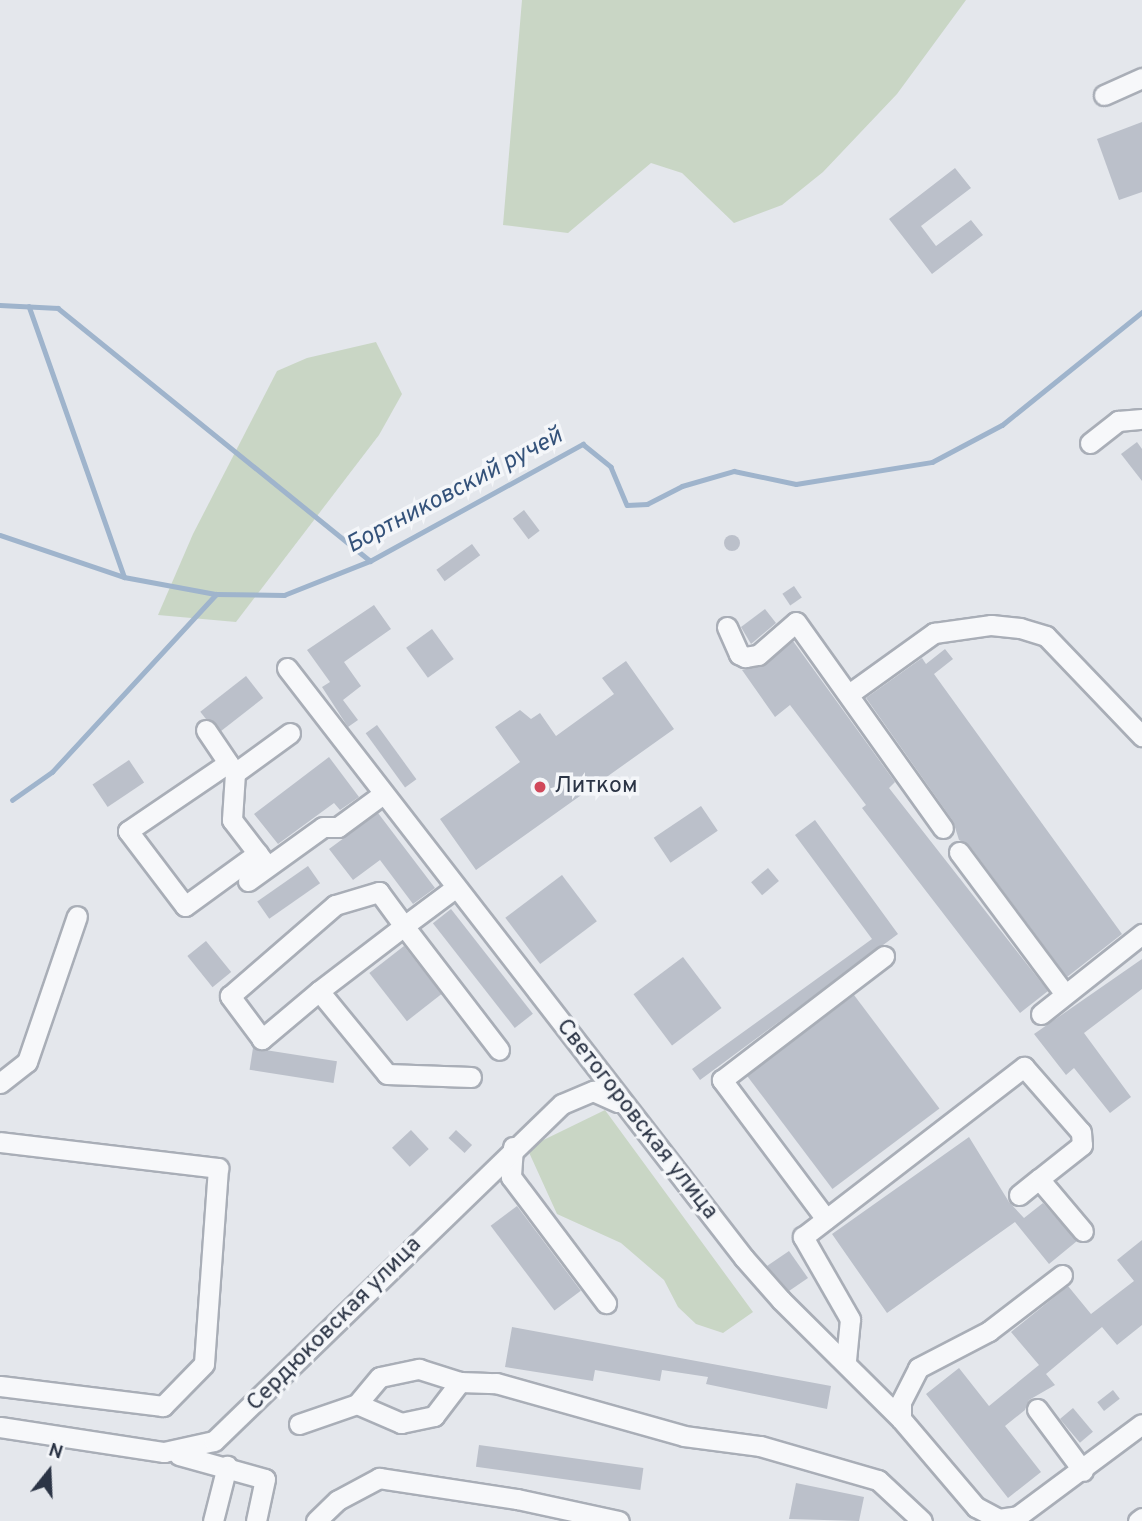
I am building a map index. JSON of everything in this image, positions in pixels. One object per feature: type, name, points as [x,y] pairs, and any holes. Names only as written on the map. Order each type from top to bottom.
[{"type":"street","points":[[1104,96],[1142,78]]},
{"type":"street","points":[[1090,443],[1118,421],[1142,419]]},
{"type":"street","points":[[727,627],[739,654],[745,657],[758,655],[796,622],[943,828]]},
{"type":"street","points":[[849,694],[934,633],[991,625],[1020,628],[1046,636],[1142,736]]},
{"type":"street","name":"Светогоровская улица","points":[[287,668],[624,1107],[781,1300],[846,1360],[901,1419],[976,1507],[995,1519],[1026,1511],[1140,1431]]},
{"type":"street","points":[[206,730],[231,768],[232,820],[263,860]]},
{"type":"street","points":[[290,733],[128,831],[185,906],[323,827],[338,827],[383,794]]},
{"type":"street","points":[[959,852],[1065,994]]},
{"type":"street","points":[[248,881],[263,860]]},
{"type":"street","points":[[454,888],[404,926],[319,991],[262,1039],[230,996],[335,905],[379,892],[404,926],[499,1050]]},
{"type":"street","points":[[0,1083],[27,1062],[77,916]]},
{"type":"street","points":[[1041,1014],[1142,934]]},
{"type":"street","points":[[826,1219],[722,1080],[884,956]]},
{"type":"street","points":[[319,991],[387,1074],[471,1077]]},
{"type":"street","points":[[846,1360],[850,1320],[803,1237],[1024,1067],[1081,1132],[1082,1145],[1018,1195]]},
{"type":"street","name":"Сердюковская улица","points":[[0,1427],[164,1452],[193,1449],[226,1434],[513,1147],[575,1096],[603,1093],[624,1107]]},
{"type":"street","points":[[0,1142],[218,1168],[204,1364],[163,1406],[0,1386]]},
{"type":"street","points":[[513,1147],[511,1177],[606,1303]]},
{"type":"street","points":[[1040,1179],[1083,1231]]},
{"type":"street","points":[[901,1419],[901,1402],[918,1367],[989,1331],[1062,1275]]},
{"type":"street","points":[[299,1424],[357,1404],[380,1377],[419,1369],[460,1382],[496,1383],[586,1412],[684,1437],[760,1446],[878,1480],[922,1521]]},
{"type":"street","points":[[357,1404],[401,1423],[434,1416],[460,1382]]},
{"type":"street","points":[[1037,1409],[1083,1471]]},
{"type":"street","points":[[164,1452],[227,1466],[265,1479],[256,1521]]},
{"type":"street","points":[[213,1521],[227,1466]]},
{"type":"street","points":[[316,1521],[338,1500],[379,1478],[517,1499],[619,1521]]},
{"type":"green space","points":[[522,0],[966,0],[897,94],[823,172],[782,205],[734,223],[682,173],[651,163],[568,233],[503,225]]},
{"type":"green space","points":[[376,342],[402,394],[379,435],[236,622],[158,615],[193,534],[277,371],[307,358]]},
{"type":"green space","points":[[605,1110],[753,1312],[723,1333],[696,1324],[678,1307],[664,1280],[621,1243],[557,1214],[527,1148]]},
{"type":"building","points":[[1142,122],[1142,192],[1119,200],[1097,139]]},
{"type":"building","points":[[955,168],[971,188],[921,226],[936,246],[971,220],[983,235],[932,274],[889,219]]},
{"type":"building","points":[[1137,442],[1142,449],[1142,481],[1121,454]]},
{"type":"building","points":[[524,510],[540,531],[528,539],[513,518]]},
{"type":"building","points":[[732,535],[740,543],[732,551],[724,543]]},
{"type":"building","points":[[472,544],[480,555],[445,581],[436,570]]},
{"type":"building","points":[[794,586],[802,598],[790,605],[782,594]]},
{"type":"building","points":[[374,605],[391,629],[344,662],[361,686],[343,700],[358,720],[348,727],[322,687],[330,682],[307,650]]},
{"type":"building","points":[[765,609],[776,623],[751,644],[741,627]]},
{"type":"building","points":[[432,629],[454,659],[428,678],[406,648]]},
{"type":"building","points":[[793,641],[895,782],[889,788],[1048,991],[1020,1013],[862,808],[866,805],[790,705],[775,717],[742,670],[765,665]]},
{"type":"building","points":[[945,649],[953,659],[934,674],[1122,934],[1067,977],[969,845],[959,840],[953,821],[866,698],[922,658],[926,664]]},
{"type":"building","name":"Литком","points":[[626,661],[674,729],[476,870],[440,819],[520,762],[495,727],[520,710],[531,719],[540,713],[556,736],[614,694],[602,678]]},
{"type":"building","points":[[246,676],[263,698],[218,734],[200,712]]},
{"type":"building","points":[[377,725],[416,779],[405,787],[366,733]]},
{"type":"building","points":[[329,757],[359,797],[340,810],[334,803],[278,844],[254,814]]},
{"type":"building","points":[[129,760],[144,782],[108,807],[93,785]]},
{"type":"building","points":[[701,806],[718,831],[671,863],[654,838]]},
{"type":"building","points":[[378,813],[435,888],[413,904],[380,860],[353,880],[329,849]]},
{"type":"building","points":[[815,820],[898,934],[700,1080],[692,1069],[872,939],[795,835]]},
{"type":"building","points":[[308,866],[320,883],[269,919],[257,902]]},
{"type":"building","points":[[768,868],[779,881],[762,895],[751,882]]},
{"type":"building","points":[[562,875],[597,921],[540,964],[505,918]]},
{"type":"building","points":[[451,909],[533,1014],[515,1028],[433,923]]},
{"type":"building","points":[[206,941],[231,972],[213,987],[187,956]]},
{"type":"building","points":[[404,946],[442,994],[407,1021],[369,973]]},
{"type":"building","points":[[683,957],[722,1008],[672,1045],[633,994]]},
{"type":"building","points":[[1142,959],[1142,989],[1084,1033],[1131,1097],[1110,1113],[1074,1068],[1066,1075],[1034,1034]]},
{"type":"building","points":[[854,995],[939,1108],[832,1189],[747,1076]]},
{"type":"building","points":[[253,1048],[337,1061],[334,1083],[250,1070]]},
{"type":"building","points":[[411,1130],[429,1149],[410,1167],[392,1148]]},
{"type":"building","points":[[456,1130],[472,1145],[465,1153],[448,1138]]},
{"type":"building","points":[[969,1137],[1009,1202],[1024,1218],[1043,1203],[1077,1241],[1049,1264],[1015,1222],[887,1313],[832,1234]]},
{"type":"building","points":[[517,1206],[581,1291],[554,1311],[491,1226]]},
{"type":"building","points":[[1142,1240],[1142,1325],[1117,1345],[1102,1327],[1046,1374],[1055,1385],[1029,1400],[1025,1410],[1005,1426],[1041,1472],[1008,1498],[926,1394],[959,1368],[989,1406],[1039,1365],[1011,1332],[1068,1286],[1091,1314],[1134,1281],[1117,1260]]},
{"type":"building","points":[[789,1251],[808,1278],[789,1291],[767,1266]]},
{"type":"building","points":[[512,1327],[831,1386],[827,1409],[706,1384],[708,1377],[662,1370],[660,1381],[595,1370],[593,1381],[505,1367]]},
{"type":"building","points":[[1113,1390],[1120,1399],[1104,1411],[1097,1402]]},
{"type":"building","points":[[1073,1408],[1093,1432],[1080,1443],[1060,1419]]},
{"type":"building","points":[[479,1445],[643,1468],[640,1490],[476,1467]]},
{"type":"building","points":[[796,1483],[864,1497],[859,1521],[789,1519]]},
{"type":"waterway","points":[[0,305],[58,308],[370,561]]},
{"type":"waterway","points":[[29,306],[124,576]]},
{"type":"waterway","name":"Бортниковский ручей","points":[[0,535],[124,577],[216,594],[284,595],[370,561],[583,444],[611,467],[627,505],[647,504],[682,486],[734,471],[796,484],[932,462],[1002,425],[1142,312]]},
{"type":"waterway","points":[[12,800],[52,772],[216,594]]},
{"type":"place","name":"Литком","points":[[540,787]]}]
